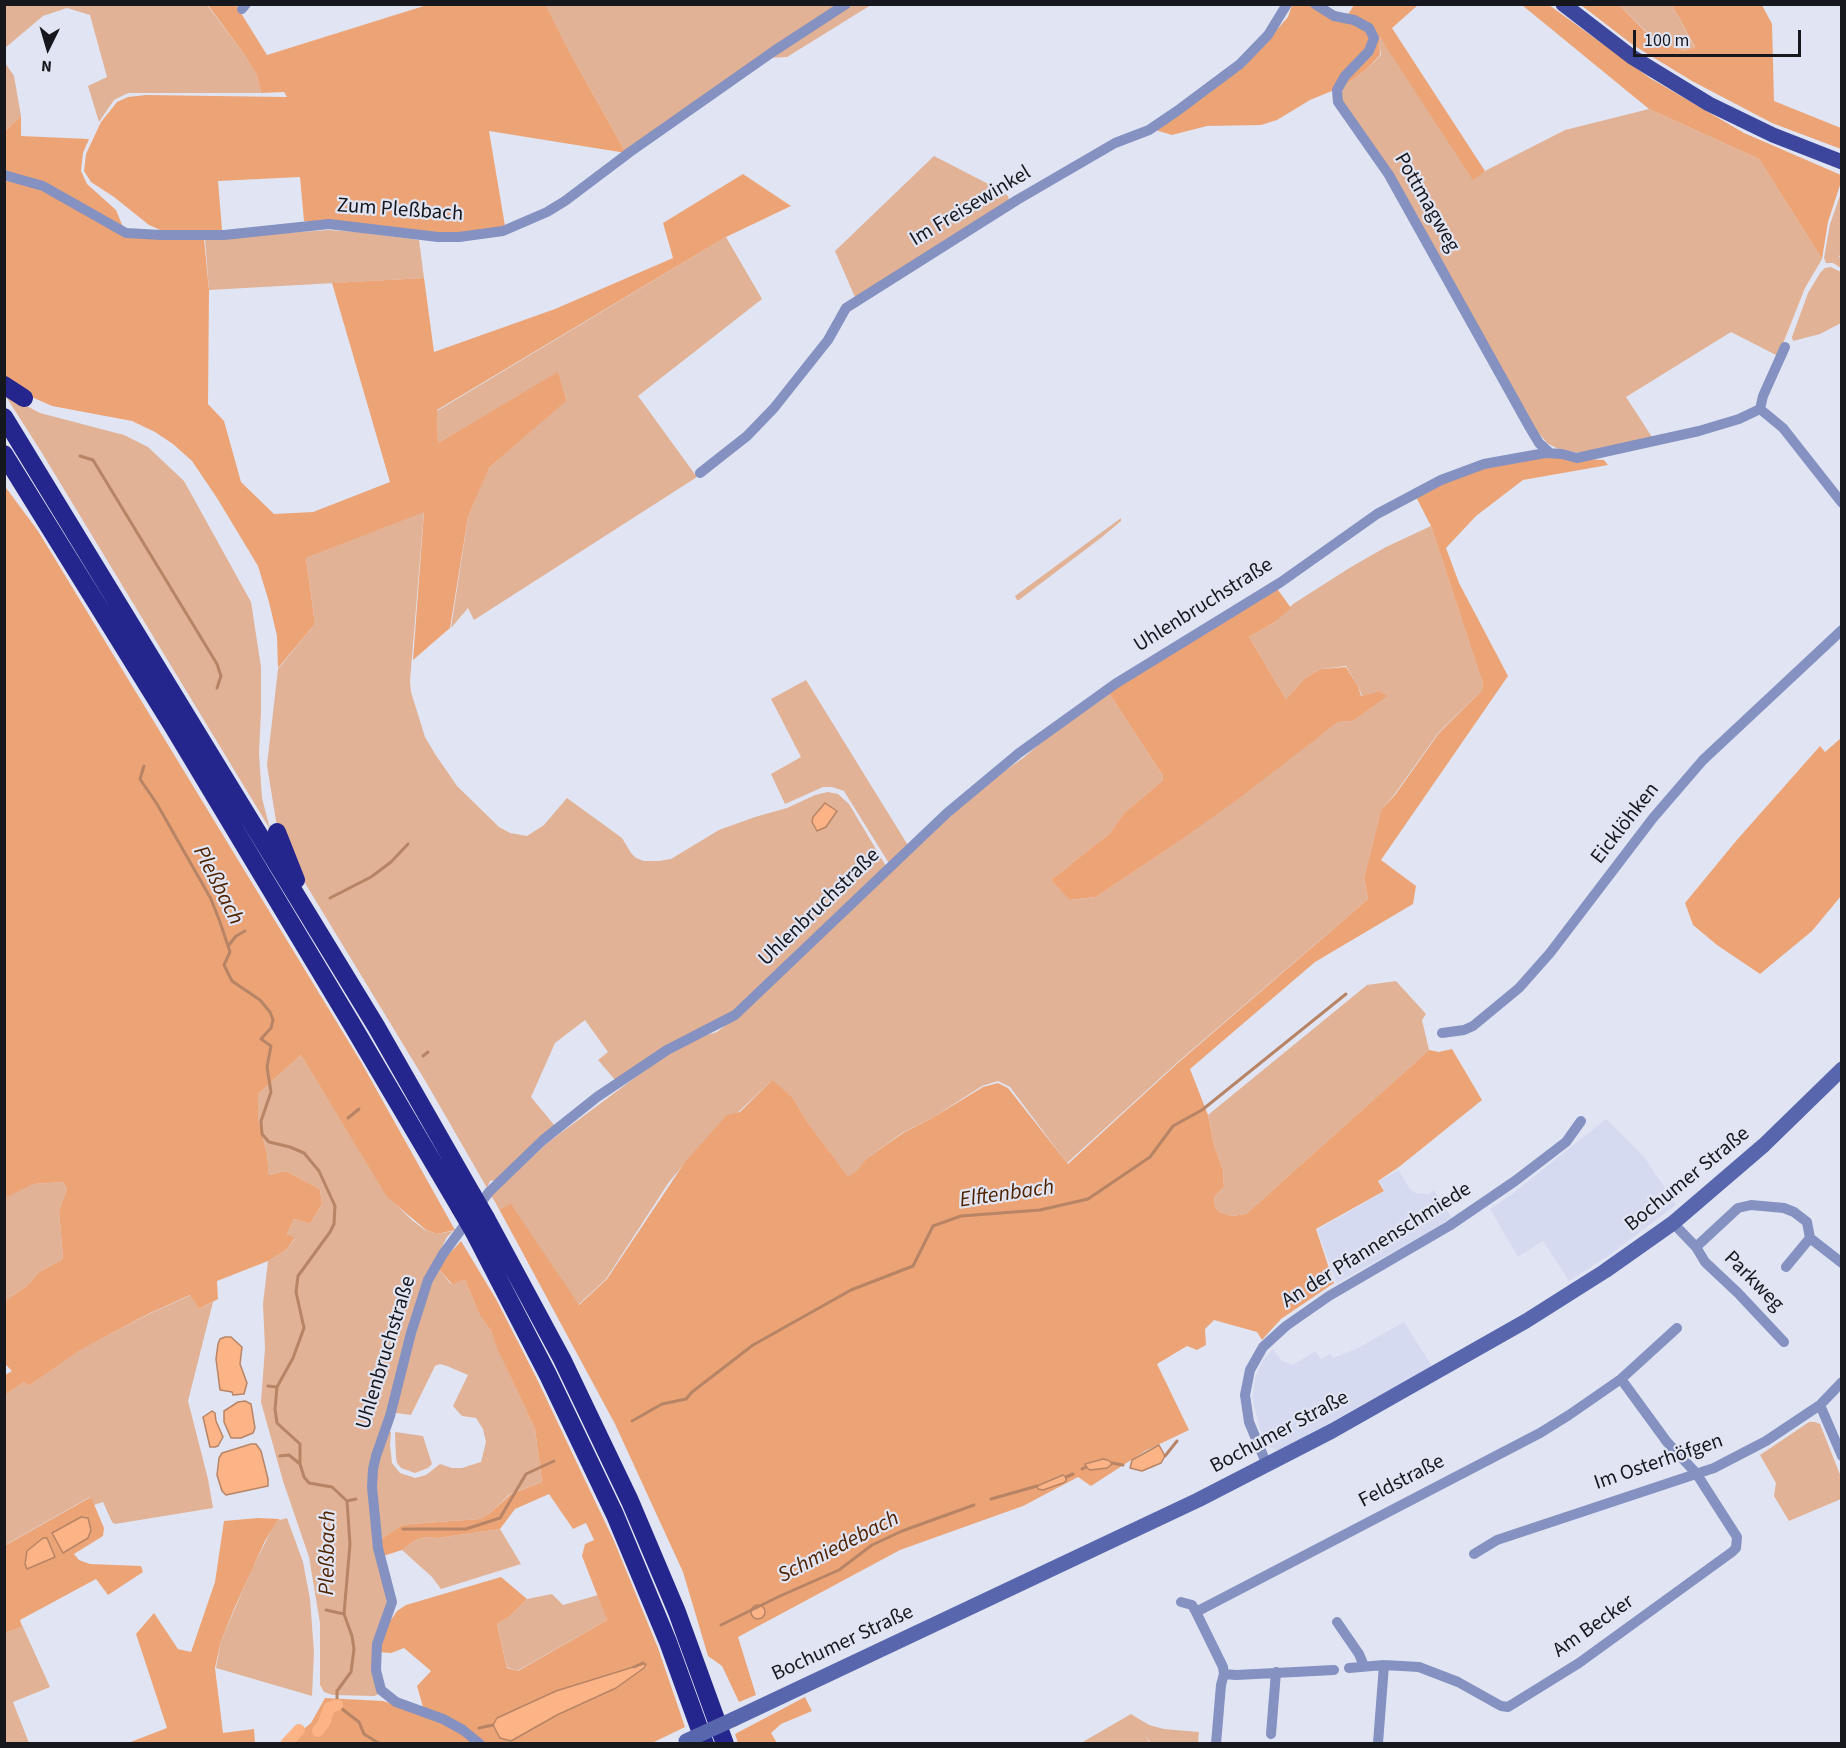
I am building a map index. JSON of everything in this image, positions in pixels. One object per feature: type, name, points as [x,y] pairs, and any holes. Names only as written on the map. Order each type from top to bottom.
[{"type":"highway","points":[[4,385],[24,399]]},
{"type":"highway","points":[[4,417],[382,1036],[472,1194],[480,1225],[615,1515],[668,1642],[705,1743]]},
{"type":"highway","points":[[4,454],[172,725],[346,1013],[460,1208],[480,1225],[562,1359],[630,1501],[677,1612],[725,1743]]},
{"type":"highway","points":[[277,832],[309,916]]},
{"type":"main road","points":[[1563,4],[1632,57],[1709,104],[1773,135],[1842,162]]},
{"type":"main road","name":"Bochumer Straße","points":[[684,1742],[1095,1549],[1267,1465],[1526,1321],[1605,1271],[1672,1223],[1764,1146],[1842,1070]]},
{"type":"street","name":"Zum Pleßbach","points":[[4,175],[43,186],[126,232],[160,235],[224,235],[329,224],[438,237],[459,237],[503,231],[547,212],[565,201],[630,152],[774,51],[846,4]]},
{"type":"street","name":"Im Freisewinkel","points":[[700,473],[747,436],[774,408],[828,340],[846,308],[1017,200],[1115,143],[1149,129],[1177,111],[1240,64],[1268,35],[1287,4]]},
{"type":"street","name":"Pottmagweg","points":[[1315,4],[1334,16],[1354,20],[1369,28],[1374,38],[1370,51],[1345,76],[1337,90],[1338,102],[1389,175],[1530,428],[1539,443],[1550,453]]},
{"type":"street","points":[[1785,347],[1763,396],[1760,409],[1797,444],[1842,503]]},
{"type":"street","name":"Uhlenbruchstraße","points":[[480,1743],[443,1719],[396,1702],[381,1690],[376,1670],[377,1644],[392,1602],[378,1548],[372,1469],[390,1416],[411,1333],[428,1280],[443,1254],[489,1192],[543,1140],[597,1097],[667,1050],[735,1016],[947,813],[1019,753],[1086,704],[1281,582],[1351,531],[1410,495],[1447,477],[1484,464],[1550,453],[1577,458],[1709,429],[1760,409]]},
{"type":"street","name":"Eicklöhken","points":[[1442,1033],[1464,1030],[1473,1026],[1519,988],[1550,953],[1653,818],[1703,760],[1842,630]]},
{"type":"street","name":"An der Pfannenschmiede","points":[[1267,1465],[1249,1422],[1245,1395],[1250,1370],[1263,1347],[1314,1305],[1463,1218],[1566,1142],[1581,1121]]},
{"type":"street","name":"Parkweg","points":[[1696,1247],[1738,1208],[1751,1205],[1784,1208],[1807,1222],[1810,1239],[1842,1263]]},
{"type":"street","name":"Parkweg","points":[[1672,1223],[1696,1247],[1705,1262],[1784,1342]]},
{"type":"street","name":"Parkweg","points":[[1786,1267],[1810,1239]]},
{"type":"street","name":"Feldstraße","points":[[1196,1612],[1539,1433],[1621,1379],[1677,1328]]},
{"type":"street","points":[[1621,1379],[1662,1436],[1696,1473]]},
{"type":"street","name":"Im Osterhöfgen","points":[[1474,1554],[1497,1539],[1714,1468],[1748,1452],[1820,1405],[1842,1382]]},
{"type":"street","points":[[1820,1405],[1842,1456]]},
{"type":"street","name":"Am Becker","points":[[1349,1668],[1384,1665],[1412,1666],[1434,1671],[1501,1707],[1515,1704],[1603,1646],[1736,1548],[1737,1537],[1696,1473]]},
{"type":"street","points":[[1180,1602],[1192,1605],[1223,1667],[1216,1743]]},
{"type":"street","points":[[1337,1622],[1359,1654],[1364,1666]]},
{"type":"street","points":[[1378,1743],[1384,1665]]},
{"type":"street","points":[[1224,1674],[1334,1670]]},
{"type":"street","points":[[1271,1734],[1276,1672]]},
{"type":"shaded area","points":[[207,4],[236,5],[267,55],[427,5],[546,5],[626,153],[489,131],[505,226],[458,234],[304,221],[300,177],[218,181],[222,230],[160,230],[149,225],[91,182],[84,171],[86,154],[101,122],[117,102],[128,97],[146,95],[287,97],[284,92],[261,93],[257,76],[244,54]]},
{"type":"shaded area","points":[[5,5],[207,5],[244,54],[257,76],[261,93],[128,93],[114,100],[99,122],[88,86],[107,77],[90,15],[67,8],[43,16],[5,48]]},
{"type":"shaded area","points":[[546,5],[841,5],[626,153]]},
{"type":"shaded area","points":[[853,5],[871,5],[787,57],[766,58]]},
{"type":"shaded area","points":[[1292,5],[1322,5],[1347,16],[1354,5],[1418,5],[1392,28],[1485,171],[1473,180],[1379,36],[1380,55],[1367,69],[1344,86],[1310,100],[1277,120],[1261,125],[1207,126],[1172,135],[1152,129],[1244,67],[1288,17]]},
{"type":"shaded area","points":[[1522,5],[1549,5],[1650,78],[1744,133],[1841,175],[1841,182],[1828,222],[1822,259],[1759,159],[1649,109]]},
{"type":"shaded area","points":[[1581,5],[1619,5],[1653,39],[1685,51],[1695,47],[1672,5],[1762,5],[1772,24],[1774,101],[1841,128],[1841,149],[1772,123],[1692,81],[1633,45]]},
{"type":"shaded area","points":[[1619,5],[1672,5],[1695,48],[1685,51],[1654,39]]},
{"type":"shaded area","points":[[1378,35],[1479,174],[1565,130],[1649,109],[1759,159],[1822,259],[1805,288],[1778,356],[1731,332],[1626,397],[1652,437],[1581,453],[1560,450],[1547,443],[1537,431],[1344,104],[1340,93],[1344,86],[1381,55]]},
{"type":"shaded area","points":[[4,61],[14,76],[21,116],[5,131]]},
{"type":"shaded area","points":[[21,116],[21,136],[89,139],[83,153],[81,171],[87,184],[116,210],[123,227],[5,172],[5,131]]},
{"type":"shaded area","points":[[934,156],[1002,191],[1008,196],[1009,201],[856,297],[835,251]]},
{"type":"shaded area","points":[[743,174],[791,206],[726,237],[437,410],[438,443],[558,372],[567,400],[489,468],[468,517],[450,628],[413,660],[424,512],[306,558],[315,624],[278,668],[277,636],[258,566],[192,461],[155,432],[132,421],[52,406],[25,394],[5,379],[5,176],[42,187],[126,235],[204,239],[209,290],[208,404],[224,421],[241,482],[274,514],[313,512],[390,482],[332,283],[424,278],[434,352],[555,309],[673,258],[663,223]]},
{"type":"shaded area","points":[[1841,193],[1842,254],[1839,256],[1841,268],[1833,263],[1826,263],[1824,258],[1830,224]]},
{"type":"shaded area","points":[[328,230],[419,240],[424,278],[209,290],[205,239]]},
{"type":"shaded area","points":[[726,237],[762,299],[638,396],[697,477],[474,620],[468,608],[451,628],[468,517],[488,469],[567,399],[558,373],[438,443],[437,411]]},
{"type":"shaded area","points":[[1831,267],[1841,272],[1841,323],[1820,334],[1793,341],[1792,337],[1808,293],[1820,273],[1825,268]]},
{"type":"shaded area","points":[[5,395],[40,413],[124,435],[148,447],[184,481],[251,602],[261,667],[259,753],[262,798],[270,829],[42,453]]},
{"type":"shaded area","points":[[1547,457],[1604,460],[1608,465],[1523,480],[1476,516],[1446,548],[1459,583],[1508,676],[1381,860],[1416,886],[1413,904],[1315,962],[1190,1069],[1208,1115],[1214,1145],[1223,1170],[1224,1187],[1214,1197],[1215,1207],[1219,1212],[1232,1216],[1246,1214],[1429,1050],[1439,1052],[1452,1049],[1482,1100],[1399,1167],[1378,1181],[1384,1191],[1316,1229],[1334,1283],[1281,1319],[1262,1340],[1257,1332],[1214,1320],[1205,1329],[1206,1345],[1197,1350],[1187,1346],[1157,1364],[1189,1430],[1145,1451],[1091,1486],[1078,1477],[1023,1506],[900,1550],[738,1637],[756,1695],[739,1702],[722,1666],[708,1656],[683,1572],[615,1424],[492,1196],[501,1209],[511,1204],[579,1305],[607,1279],[685,1162],[727,1115],[740,1112],[772,1080],[793,1098],[808,1123],[848,1177],[857,1171],[866,1159],[903,1133],[983,1087],[998,1083],[1008,1088],[1068,1164],[1179,1062],[1368,899],[1364,878],[1381,810],[1395,795],[1439,733],[1482,690],[1483,684],[1431,526],[1415,495],[1485,466]]},
{"type":"shaded area","points":[[4,485],[38,531],[361,1062],[455,1230],[437,1234],[426,1230],[387,1197],[301,1055],[258,1094],[258,1118],[267,1154],[269,1175],[286,1171],[320,1189],[322,1204],[310,1224],[294,1219],[287,1234],[295,1238],[286,1250],[268,1261],[217,1281],[218,1299],[199,1309],[190,1295],[80,1350],[29,1386],[24,1382],[5,1395],[5,1375],[12,1371],[5,1364],[5,1301],[28,1285],[39,1272],[63,1259],[59,1210],[67,1189],[63,1182],[33,1184],[5,1198]]},
{"type":"shaded area","points":[[424,511],[411,692],[425,737],[435,754],[457,786],[499,827],[510,833],[527,836],[544,825],[567,798],[622,838],[636,858],[644,861],[659,861],[671,859],[719,830],[828,792],[838,794],[849,804],[886,866],[744,1005],[616,1081],[598,1060],[608,1052],[585,1020],[555,1043],[531,1097],[555,1126],[496,1180],[490,1181],[487,1188],[426,1082],[294,865],[276,821],[267,765],[278,669],[315,624],[306,558]]},
{"type":"shaded area","points":[[1121,518],[1121,521],[1102,537],[1017,600],[1015,596]]},
{"type":"shaded area","points":[[1431,526],[1483,684],[1482,690],[1439,732],[1381,810],[1364,878],[1368,899],[1179,1061],[1067,1163],[1010,1087],[998,1081],[982,1086],[932,1118],[902,1133],[866,1159],[858,1171],[848,1178],[808,1123],[793,1098],[771,1081],[685,1163],[669,1182],[606,1279],[578,1305],[491,1196],[546,1144],[660,1059],[697,1038],[717,1032],[746,1009],[967,798],[1109,693],[1163,776],[1162,781],[1124,813],[1110,833],[1051,880],[1071,900],[1096,897],[1162,853],[1338,722],[1353,721],[1386,696],[1380,691],[1362,696],[1346,666],[1321,669],[1305,678],[1286,699],[1249,637],[1275,622],[1293,604],[1351,567],[1386,547]]},
{"type":"shaded area","points":[[1276,587],[1291,608],[1275,622],[1249,637],[1286,699],[1305,678],[1321,669],[1346,667],[1358,686],[1361,696],[1380,691],[1387,696],[1353,721],[1338,722],[1238,799],[1096,897],[1070,900],[1051,880],[1110,833],[1124,813],[1162,781],[1163,776],[1109,693]]},
{"type":"shaded area","points":[[806,680],[909,847],[890,865],[844,791],[823,787],[785,804],[771,774],[801,757],[771,699]]},
{"type":"shaded area","points":[[1841,738],[1841,896],[1812,931],[1760,974],[1717,945],[1693,925],[1685,903],[1820,746],[1825,752]]},
{"type":"shaded area","points":[[825,803],[837,811],[826,827],[817,831],[812,822],[813,817]]},
{"type":"shaded area","points":[[1396,981],[1426,1014],[1422,1020],[1429,1050],[1246,1214],[1232,1216],[1219,1212],[1215,1207],[1214,1197],[1224,1187],[1223,1170],[1214,1145],[1208,1115],[1367,985]]},
{"type":"shaded area","points":[[301,1055],[387,1196],[425,1230],[437,1234],[453,1231],[447,1237],[428,1274],[371,1463],[387,1604],[381,1623],[379,1694],[374,1696],[333,1695],[324,1692],[320,1685],[320,1623],[309,1557],[283,1481],[261,1402],[265,1348],[263,1304],[268,1261],[286,1250],[295,1239],[287,1234],[294,1219],[310,1224],[322,1204],[320,1189],[286,1171],[269,1175],[267,1154],[258,1118],[258,1094]]},
{"type":"shaded area","points":[[1606,1119],[1644,1157],[1676,1205],[1608,1256],[1569,1281],[1543,1241],[1518,1257],[1490,1209]]},
{"type":"shaded area","points":[[1399,1170],[1409,1188],[1415,1193],[1428,1194],[1434,1190],[1451,1217],[1440,1226],[1337,1283],[1317,1230],[1385,1191],[1379,1181]]},
{"type":"shaded area","points":[[63,1182],[67,1189],[59,1210],[63,1259],[39,1272],[28,1285],[5,1301],[5,1198],[33,1184]]},
{"type":"shaded area","points":[[461,1241],[496,1299],[537,1379],[614,1541],[658,1648],[685,1727],[652,1743],[485,1743],[423,1707],[417,1686],[431,1671],[404,1648],[391,1653],[378,1652],[386,1627],[397,1611],[406,1605],[501,1577],[527,1599],[509,1617],[497,1624],[507,1668],[518,1671],[607,1620],[582,1556],[585,1544],[594,1540],[586,1523],[573,1529],[549,1494],[515,1509],[500,1529],[438,1538],[423,1537],[402,1550],[383,1556],[380,1540],[400,1526],[480,1519],[511,1494],[542,1482],[535,1429],[491,1331],[480,1316],[465,1280],[452,1284],[437,1267]]},
{"type":"shaded area","points":[[437,1267],[451,1284],[465,1280],[480,1316],[491,1331],[535,1429],[542,1482],[510,1494],[489,1514],[480,1519],[400,1526],[380,1540],[375,1470],[388,1432],[391,1432],[392,1463],[400,1473],[415,1478],[426,1475],[440,1464],[462,1468],[481,1462],[486,1442],[483,1429],[476,1418],[462,1416],[453,1406],[468,1375],[447,1366],[440,1364],[435,1366],[411,1415],[396,1413],[408,1354]]},
{"type":"shaded area","points":[[191,1295],[199,1309],[213,1302],[188,1401],[213,1508],[115,1524],[103,1502],[94,1505],[90,1497],[5,1545],[5,1395],[24,1382],[29,1386],[81,1349]]},
{"type":"shaded area","points":[[1404,1322],[1432,1366],[1282,1449],[1276,1450],[1269,1446],[1260,1429],[1252,1398],[1255,1378],[1263,1360],[1273,1349],[1282,1361],[1293,1365],[1315,1351],[1321,1359],[1330,1354],[1333,1358],[1358,1348]]},
{"type":"shaded area","points":[[231,1337],[242,1347],[240,1364],[247,1383],[244,1394],[233,1395],[232,1392],[220,1390],[216,1359],[220,1339]]},
{"type":"shaded area","points":[[245,1401],[251,1404],[255,1428],[253,1433],[241,1438],[231,1438],[224,1422],[224,1411],[238,1402]]},
{"type":"shaded area","points":[[212,1411],[215,1413],[223,1437],[215,1447],[210,1447],[203,1417]]},
{"type":"shaded area","points":[[1809,1422],[1820,1424],[1841,1477],[1841,1499],[1789,1521],[1774,1496],[1776,1483],[1760,1455]]},
{"type":"shaded area","points":[[395,1432],[423,1436],[432,1464],[415,1473],[401,1468],[396,1457]]},
{"type":"shaded area","points":[[256,1444],[261,1451],[268,1486],[226,1495],[222,1491],[217,1475],[219,1458],[222,1453]]},
{"type":"shaded area","points":[[1159,1445],[1165,1456],[1161,1463],[1142,1471],[1130,1468],[1132,1460]]},
{"type":"shaded area","points":[[1103,1459],[1112,1463],[1111,1465],[1107,1468],[1090,1470],[1086,1467],[1085,1464]]},
{"type":"shaded area","points":[[1063,1475],[1066,1481],[1063,1483],[1043,1490],[1038,1489],[1037,1486]]},
{"type":"shaded area","points":[[91,1497],[104,1528],[103,1536],[74,1554],[79,1560],[90,1564],[141,1566],[143,1572],[108,1595],[96,1579],[20,1620],[22,1626],[5,1633],[4,1546]]},
{"type":"shaded area","points":[[81,1517],[88,1518],[91,1530],[88,1538],[63,1553],[52,1533]]},
{"type":"shaded area","points":[[287,1518],[303,1562],[310,1599],[314,1652],[312,1696],[216,1668],[221,1641],[251,1571],[276,1521]]},
{"type":"shaded area","points":[[280,1519],[265,1541],[234,1609],[221,1641],[215,1668],[223,1733],[254,1729],[255,1743],[128,1743],[167,1728],[136,1634],[154,1613],[178,1649],[191,1652],[215,1582],[224,1521]]},
{"type":"shaded area","points":[[500,1529],[521,1564],[441,1589],[432,1577],[402,1550],[423,1537],[438,1538]]},
{"type":"shaded area","points":[[43,1538],[47,1538],[55,1557],[27,1569],[25,1564],[27,1551]]},
{"type":"shaded area","points":[[552,1594],[563,1605],[598,1595],[607,1620],[517,1671],[507,1667],[497,1624],[509,1617],[527,1599]]},
{"type":"shaded area","points":[[758,1605],[763,1607],[765,1612],[763,1617],[758,1619],[753,1617],[751,1612],[753,1607]]},
{"type":"shaded area","points":[[22,1625],[50,1687],[13,1702],[29,1743],[5,1744],[5,1633]]},
{"type":"shaded area","points":[[646,1664],[644,1668],[616,1688],[557,1715],[511,1741],[500,1738],[493,1725],[497,1718],[556,1691]]},
{"type":"shaded area","points":[[805,1697],[812,1711],[781,1724],[771,1733],[777,1743],[738,1743],[735,1734]]},
{"type":"shaded area","points":[[325,1698],[383,1701],[421,1713],[459,1732],[474,1744],[285,1744],[311,1723]]},
{"type":"shaded area","points":[[1131,1714],[1149,1725],[1164,1729],[1199,1732],[1198,1743],[1151,1743],[1144,1734],[1150,1743],[1081,1743]]},
{"type":"waterway","name":"Pleßbach","points":[[80,456],[93,460],[217,664],[221,676],[217,688]]},
{"type":"waterway","name":"Pleßbach","points":[[144,766],[140,779],[157,804],[211,899],[230,952],[224,965],[232,981],[260,1000],[270,1012],[273,1020],[271,1028],[261,1039],[271,1046],[267,1067],[271,1092],[261,1121],[262,1134],[269,1142],[304,1153],[319,1171],[335,1206],[334,1224],[330,1232],[298,1276],[296,1292],[304,1328],[293,1358],[277,1387],[275,1409],[277,1423],[300,1444],[300,1464],[304,1477],[309,1483],[332,1487],[347,1501],[350,1544],[344,1614],[354,1649],[351,1672],[337,1691],[337,1705],[359,1722],[364,1734],[380,1744]]},
{"type":"waterway","points":[[330,898],[371,877],[391,862],[408,844]]},
{"type":"waterway","points":[[229,945],[236,936],[245,931]]},
{"type":"waterway","name":"Elftenbach","points":[[632,1421],[662,1404],[686,1399],[753,1345],[851,1290],[913,1266],[933,1226],[961,1216],[1040,1210],[1088,1199],[1150,1157],[1173,1126],[1202,1110],[1346,994]]},
{"type":"waterway","points":[[423,1056],[428,1052]]},
{"type":"waterway","points":[[348,1118],[359,1109]]},
{"type":"waterway","points":[[268,1386],[277,1387]]},
{"type":"waterway","name":"Schmiedebach","points":[[1165,1456],[1177,1441]]},
{"type":"waterway","points":[[280,1456],[289,1455],[300,1464]]},
{"type":"waterway","name":"Elftenbach","points":[[403,1529],[466,1529],[500,1518],[526,1474],[554,1461]]},
{"type":"waterway","name":"Schmiedebach","points":[[1112,1463],[1123,1465]]},
{"type":"waterway","name":"Schmiedebach","points":[[1082,1469],[1086,1467]]},
{"type":"waterway","name":"Schmiedebach","points":[[1066,1477],[1073,1474]]},
{"type":"waterway","name":"Schmiedebach","points":[[991,1499],[1037,1486]]},
{"type":"waterway","points":[[347,1501],[356,1499]]},
{"type":"waterway","name":"Schmiedebach","points":[[721,1625],[839,1570],[872,1545],[902,1531],[974,1505]]},
{"type":"waterway","points":[[326,1610],[344,1614]]},
{"type":"waterway","points":[[634,1667],[643,1663]]},
{"type":"waterway","points":[[318,1731],[324,1723],[329,1708],[337,1705]]},
{"type":"waterway","points":[[479,1728],[493,1725]]},
{"type":"waterway","points":[[286,1744],[299,1730]]}]
